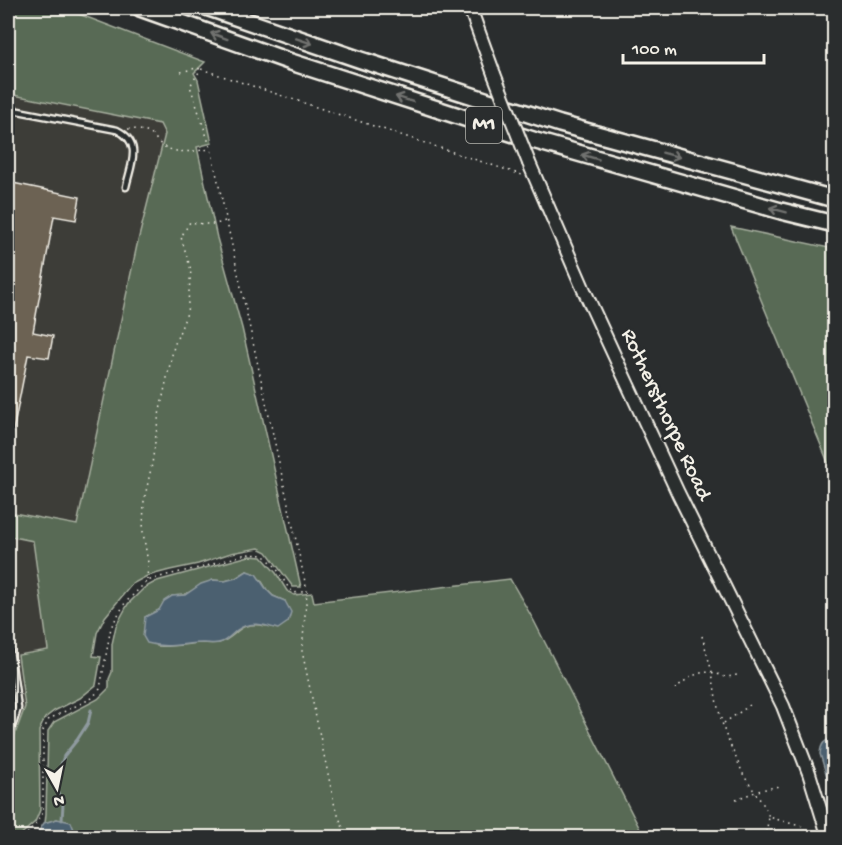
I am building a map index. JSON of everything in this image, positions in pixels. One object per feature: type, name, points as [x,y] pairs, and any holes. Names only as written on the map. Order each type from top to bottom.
[{"type":"highway","name":"M1","points":[[140,8],[291,62],[536,141],[834,224]]},
{"type":"highway","name":"M1","points":[[209,8],[560,124],[834,199]]},
{"type":"street","name":"Rothersthorpe Road","points":[[470,8],[529,164],[583,288],[668,472],[783,706],[809,773],[829,837]]},
{"type":"lane","points":[[8,109],[117,130],[129,138],[133,147],[126,187]]},
{"type":"lane","points":[[8,636],[18,708],[8,737]]},
{"type":"path","points":[[201,69],[190,86],[211,149],[307,591],[302,651],[334,807],[347,837]]},
{"type":"path","points":[[181,72],[201,69],[537,180]]},
{"type":"path","points":[[117,130],[139,129],[152,135],[171,150],[191,152],[211,149]]},
{"type":"path","points":[[147,581],[148,563],[143,532],[144,501],[174,346],[187,313],[191,270],[181,237],[190,222],[220,224],[226,221]]},
{"type":"path","points":[[22,837],[35,826],[43,812],[43,731],[49,719],[92,698],[100,690],[111,627],[125,603],[147,581],[246,554],[264,555],[275,566],[288,587],[294,592],[307,591]]},
{"type":"path","points":[[702,636],[712,672],[717,704],[735,758],[770,817],[767,827],[768,837]]},
{"type":"path","points":[[675,689],[689,677],[712,672],[725,678],[737,675]]},
{"type":"path","points":[[723,724],[753,703]]},
{"type":"path","points":[[736,799],[779,786]]},
{"type":"path","points":[[770,817],[803,827],[809,837]]},
{"type":"shaded area","points":[[8,94],[160,124],[165,134],[137,245],[77,525],[90,529],[8,818]]},
{"type":"green space","points":[[8,8],[63,8],[205,62],[194,73],[198,80],[212,143],[197,147],[217,238],[242,328],[301,587],[293,587],[267,552],[259,548],[231,553],[198,564],[147,576],[132,584],[105,617],[97,633],[93,656],[101,657],[96,685],[80,698],[45,718],[39,731],[40,810],[35,822],[17,838],[8,837],[8,753],[25,707],[18,655],[48,650],[33,541],[8,536],[8,512],[77,525],[137,245],[165,134],[160,124],[8,94]]},
{"type":"green space","points":[[731,227],[834,249],[834,477]]},
{"type":"green space","points":[[249,556],[262,557],[276,573],[287,591],[294,595],[312,593],[314,602],[510,579],[534,621],[644,837],[83,838],[57,819],[45,823],[48,731],[54,722],[98,699],[109,688],[112,672],[112,644],[116,626],[128,604],[144,588],[157,581]],"holes":[[[247,571],[261,580],[273,596],[285,601],[266,626],[243,627],[219,643],[157,646],[145,617],[159,610],[172,596],[184,595],[213,580],[225,581],[236,578]]]},
{"type":"water","points":[[247,571],[256,574],[273,596],[285,601],[291,612],[288,622],[278,629],[258,624],[247,625],[224,641],[217,643],[169,646],[147,643],[143,636],[145,617],[159,610],[164,601],[172,596],[185,595],[201,584],[213,580],[225,581],[236,578]]},
{"type":"water","points":[[834,737],[834,799],[820,754],[824,743]]},
{"type":"water","points":[[57,819],[71,822],[76,835],[83,837],[58,837],[56,835],[35,837],[44,823]]},
{"type":"building","points":[[8,182],[80,197],[76,220],[54,216],[33,332],[53,336],[49,358],[28,355],[11,442],[8,442]]},
{"type":"waterway","points":[[62,820],[63,804],[54,785],[64,756],[88,723],[91,710]]}]
